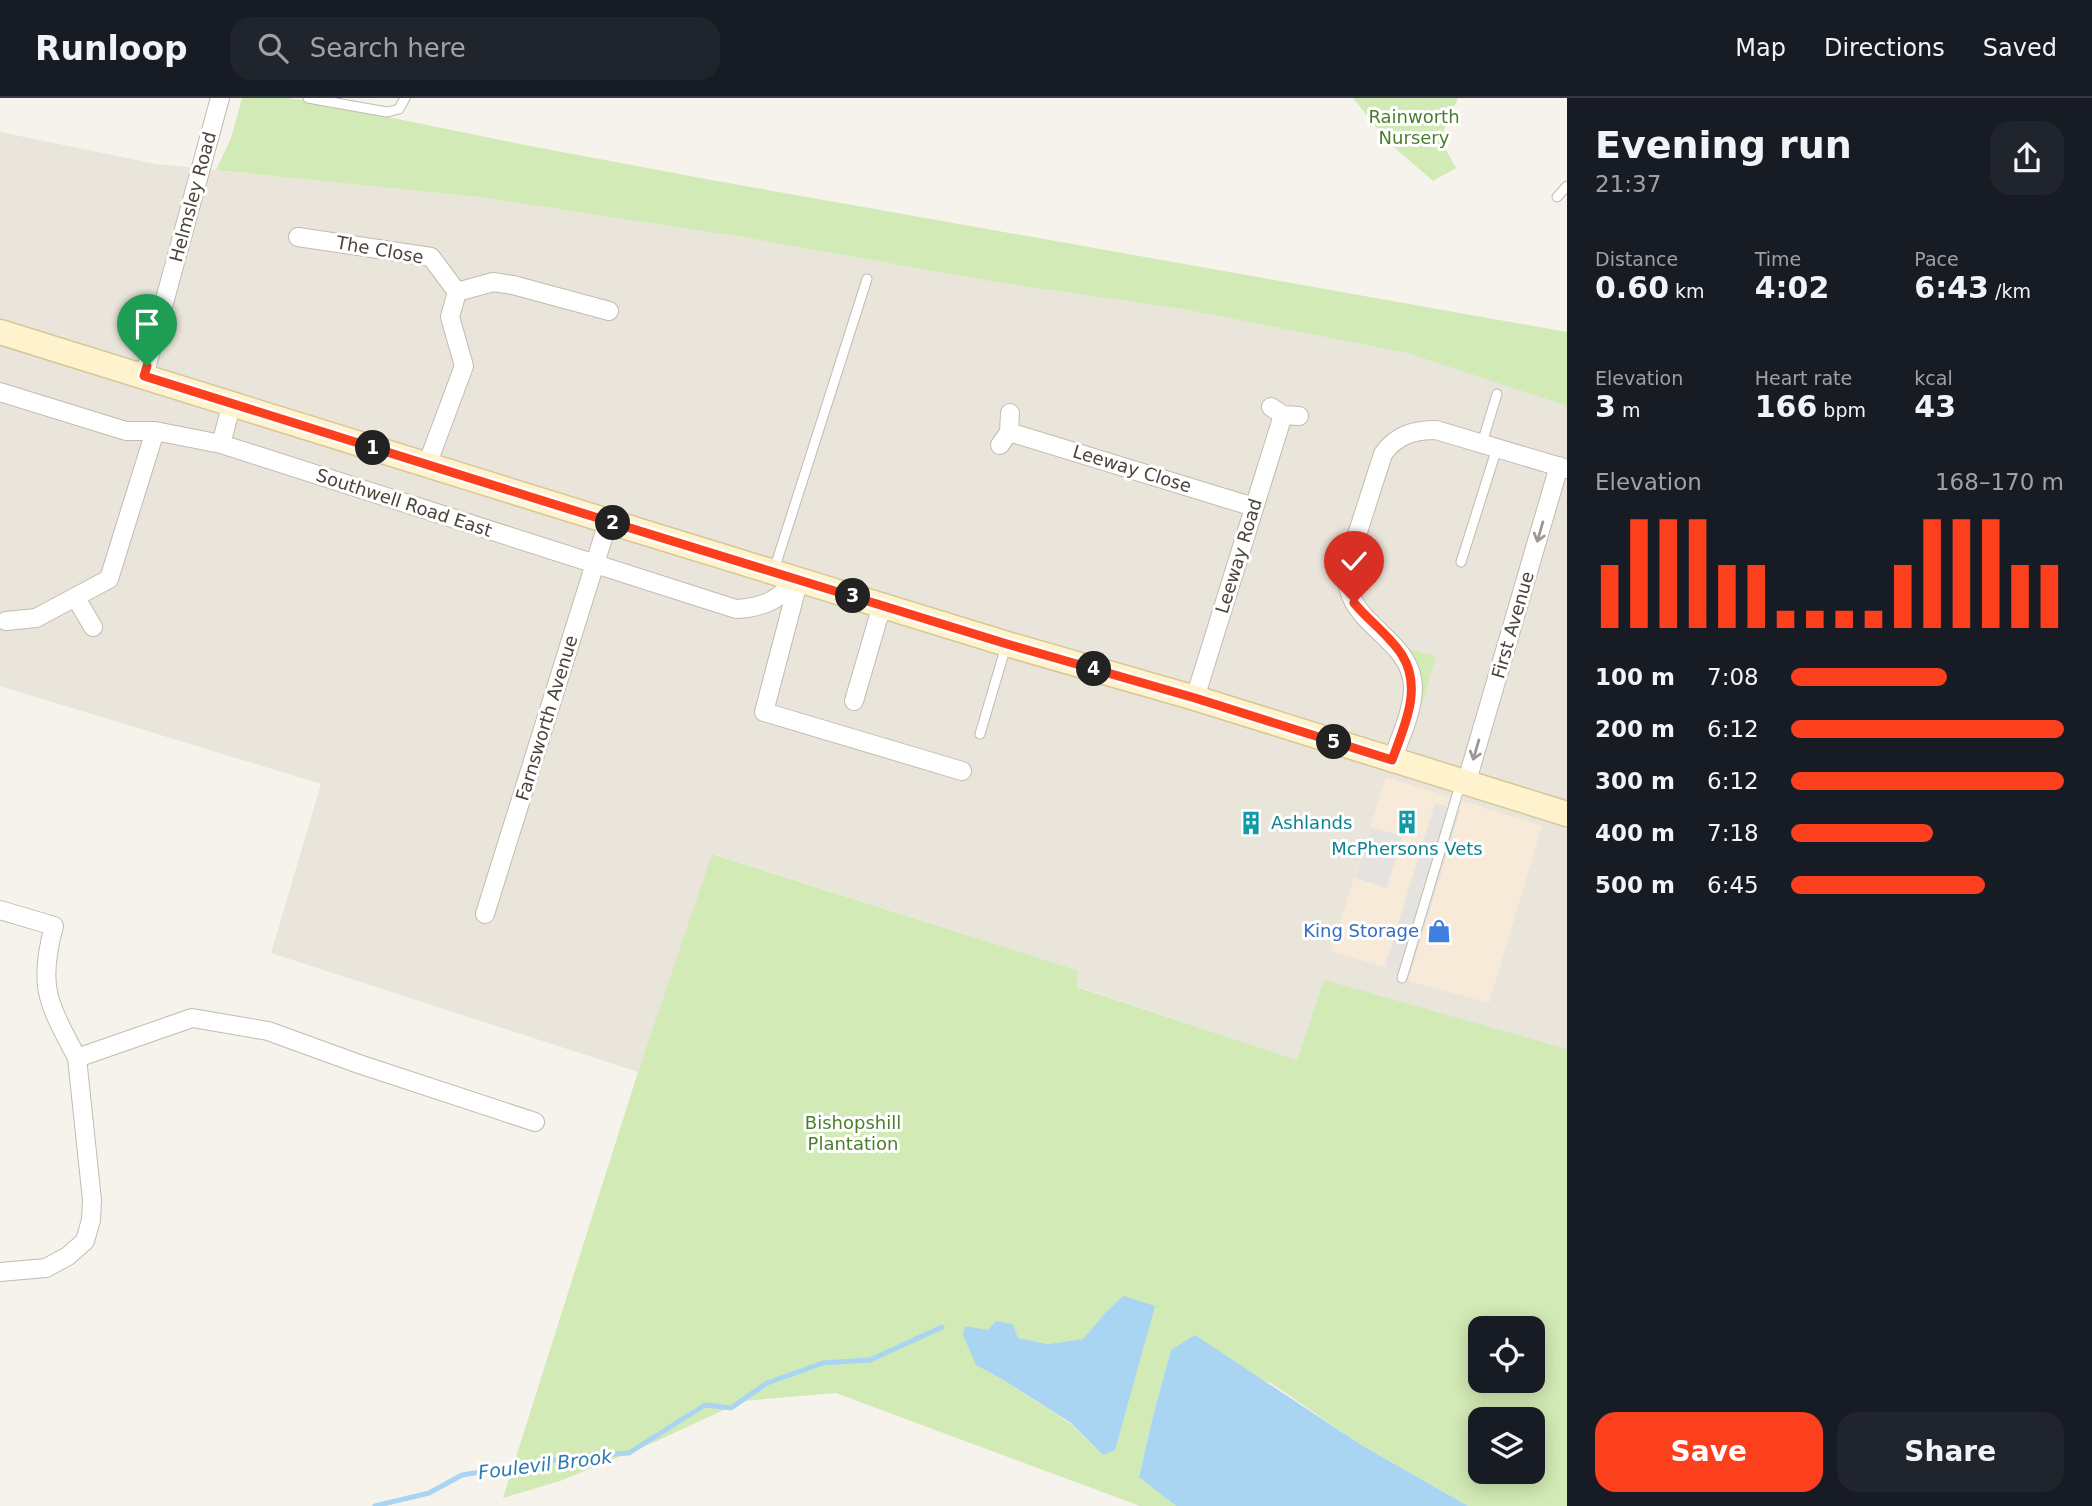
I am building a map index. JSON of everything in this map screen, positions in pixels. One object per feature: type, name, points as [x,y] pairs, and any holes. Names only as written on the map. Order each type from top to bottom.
[{"type":"main road","points":[[0,332],[608,522],[1007,644],[1195,698],[1567,814]]},
{"type":"street","name":"Helmsley Road","points":[[144,376],[220,98]]},
{"type":"street","name":"The Close","points":[[298,237],[431,257],[457,292]]},
{"type":"street","points":[[427,465],[464,366],[450,317],[457,292],[493,282],[513,285],[565,309],[609,312]]},
{"type":"street","name":"Southwell Road East","points":[[0,392],[126,431],[155,431],[221,444],[736,609],[754,608],[775,602],[799,579]]},
{"type":"street","points":[[221,444],[232,403]]},
{"type":"street","name":"Leeway Road","points":[[1195,698],[1284,412]]},
{"type":"street","name":"Leeway Close","points":[[1010,413],[1004,439],[1254,507]]},
{"type":"street","points":[[1392,760],[1409,708],[1413,687],[1410,670],[1402,654],[1354,603],[1349,590],[1348,563],[1388,447],[1409,433],[1436,430],[1563,467]]},
{"type":"street","points":[[3,620],[36,618],[109,579],[155,431]]},
{"type":"street","name":"First Avenue","points":[[1463,783],[1563,467]]},
{"type":"street","name":"Farnsworth Avenue","points":[[485,914],[608,522]]},
{"type":"street","points":[[799,579],[764,712],[962,771]]},
{"type":"street","points":[[76,598],[93,628]]},
{"type":"street","points":[[853,701],[881,605]]},
{"type":"street","points":[[0,910],[54,926],[47,951],[45,982],[51,1009],[77,1058],[92,1199],[91,1220],[85,1241],[68,1256],[46,1268],[0,1272]]},
{"type":"street","points":[[77,1058],[192,1018],[268,1031],[535,1122]]},
{"type":"lane","points":[[308,98],[387,112],[399,109],[405,98]]},
{"type":"lane","points":[[1557,197],[1567,186]]},
{"type":"lane","points":[[774,572],[867,279]]},
{"type":"lane","points":[[1461,562],[1490,445],[1497,394]]},
{"type":"lane","points":[[980,734],[1007,644]]},
{"type":"lane","points":[[1402,978],[1463,783]]},
{"type":"shaded area","points":[[0,132],[156,164],[478,197],[742,237],[989,281],[1182,309],[1407,353],[1567,406],[1567,1049],[1324,981],[1297,1060],[1076,986],[1077,970],[713,854],[638,1072],[271,953],[321,784],[0,686]]},
{"type":"shaded area","points":[[1386,777],[1542,826],[1489,1003],[1408,981],[1410,975],[1331,951]]},
{"type":"shaded area","points":[[1435,803],[1460,811],[1410,975],[1385,967]]},
{"type":"shaded area","points":[[1371,827],[1402,836],[1387,888],[1355,878]]},
{"type":"green space","points":[[242,98],[288,98],[315,102],[706,179],[1567,332],[1567,406],[1407,353],[1182,309],[989,281],[742,237],[478,197],[216,170],[231,138]]},
{"type":"green space","name":"Rainworth Nursery","points":[[1353,98],[1458,98],[1440,139],[1456,168],[1433,181],[1388,142]]},
{"type":"green space","points":[[1406,648],[1436,656],[1421,708],[1416,707]]},
{"type":"green space","name":"Bishopshill Plantation","points":[[712,854],[1077,970],[1077,987],[1297,1060],[1324,980],[1567,1049],[1567,1506],[1468,1506],[1363,1446],[1271,1383],[1171,1350],[1139,1476],[1176,1506],[1140,1506],[836,1393],[743,1401],[657,1441],[560,1481],[503,1498],[638,1072]],"holes":[[[1123,1296],[1103,1455],[1071,1424],[976,1365],[966,1326],[988,1331],[1013,1324],[1018,1338],[1048,1344],[1083,1339]]]},
{"type":"water","points":[[1123,1296],[1155,1306],[1115,1450],[1103,1455],[1071,1423],[976,1365],[963,1335],[965,1326],[988,1330],[996,1321],[1013,1324],[1018,1338],[1048,1344],[1083,1339]]},
{"type":"water","points":[[1195,1335],[1363,1446],[1468,1506],[1176,1506],[1139,1477],[1171,1350]]},
{"type":"waterway","name":"Foulevil Brook","points":[[375,1506],[429,1493],[462,1475],[580,1456],[629,1453],[705,1405],[731,1408],[767,1383],[823,1363],[870,1360],[942,1327]]},
{"type":"place","name":"McPhersons Vets","points":[[1407,822]]},
{"type":"place","name":"Ashlands","points":[[1251,823]]},
{"type":"place","name":"King Storage","points":[[1439,931]]},
{"type":"route","points":[[147,366],[144,376],[630,528],[1392,760],[1409,708],[1413,687],[1410,670],[1402,654],[1354,603]]}]
